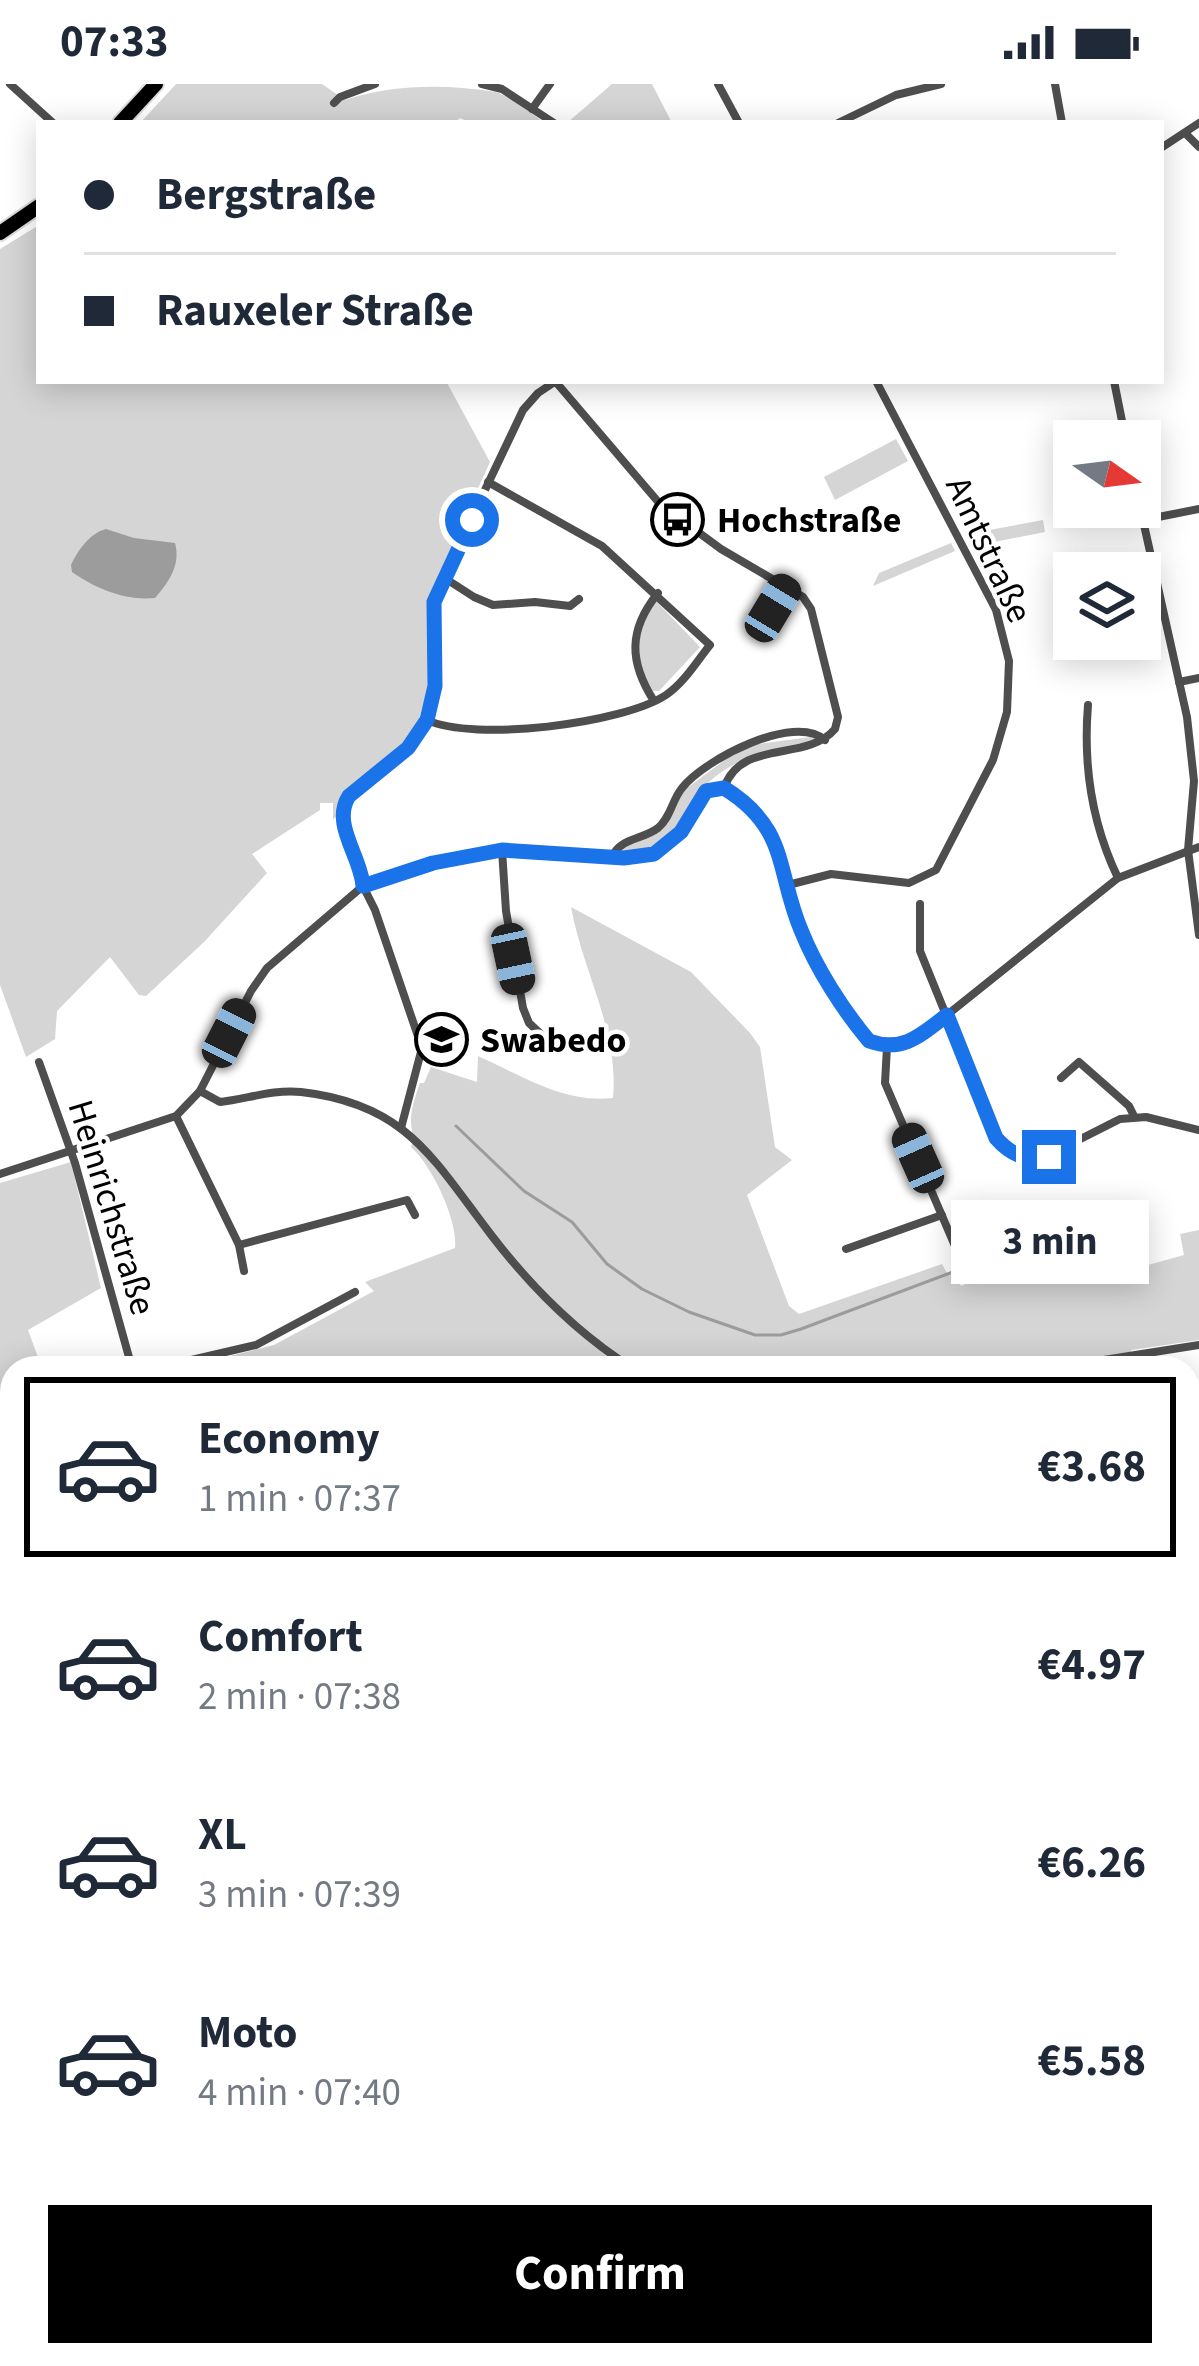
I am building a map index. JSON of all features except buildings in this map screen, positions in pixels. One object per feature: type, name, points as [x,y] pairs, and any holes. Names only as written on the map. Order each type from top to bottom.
[{"type":"main road","points":[[123,120],[155,84]]},
{"type":"main road","points":[[0,233],[36,208]]},
{"type":"street","points":[[10,84],[50,120]]},
{"type":"street","points":[[334,103],[375,84]]},
{"type":"street","points":[[482,84],[502,89],[549,120]]},
{"type":"street","points":[[532,109],[550,84]]},
{"type":"street","points":[[718,84],[737,120]]},
{"type":"street","points":[[844,120],[896,95],[940,84]]},
{"type":"street","points":[[1055,84],[1061,120]]},
{"type":"street","points":[[1164,146],[1199,123]]},
{"type":"street","points":[[1185,133],[1199,147]]},
{"type":"street","points":[[401,1128],[422,1048],[363,886],[342,818],[343,806],[408,748],[427,720],[435,686],[434,602],[443,577],[523,410],[552,384]]},
{"type":"street","points":[[558,384],[660,504],[721,549],[802,597],[811,609],[838,717],[836,729],[825,740],[749,759],[730,775],[724,788]]},
{"type":"street","name":"Amtstraße","points":[[788,886],[831,874],[908,883],[936,870],[993,760],[1007,712],[1009,661],[996,610],[878,384]]},
{"type":"street","points":[[1115,384],[1122,420]]},
{"type":"street","points":[[427,720],[453,729],[526,728],[599,719],[669,693],[710,645],[602,546],[488,482]]},
{"type":"street","points":[[1161,516],[1199,509]]},
{"type":"street","points":[[1145,528],[1180,682],[1194,781],[1188,850],[1199,935]]},
{"type":"street","points":[[443,577],[493,605],[570,606],[579,599]]},
{"type":"street","points":[[760,629],[786,587]]},
{"type":"street","points":[[654,701],[636,670],[633,649],[643,615],[658,593]]},
{"type":"street","points":[[1180,682],[1199,678]]},
{"type":"street","points":[[1088,705],[1091,802],[1118,878]]},
{"type":"street","points":[[612,857],[616,847],[662,824],[682,788],[699,772],[746,742],[794,734],[818,734],[825,740]]},
{"type":"street","points":[[0,1174],[176,1116],[200,1091],[250,991],[268,968],[363,886],[433,863],[502,850],[642,856],[666,848],[699,799],[714,788],[724,788],[755,812],[777,843],[798,925],[860,1029],[869,1041],[887,1047],[917,1039],[1118,878],[1199,847]]},
{"type":"street","points":[[502,850],[506,911],[523,1008],[529,1023],[544,1037]]},
{"type":"street","points":[[920,904],[920,952],[996,1138],[1006,1150],[1039,1160],[1107,1123],[1134,1117],[1199,1130]]},
{"type":"street","points":[[887,1047],[885,1083],[961,1259]]},
{"type":"street","name":"Heinrichstraße","points":[[39,1062],[76,1163],[129,1356]]},
{"type":"street","points":[[1061,1078],[1079,1062],[1129,1106],[1134,1117]]},
{"type":"street","points":[[200,1091],[220,1102],[260,1093],[304,1092],[357,1107],[401,1128],[421,1142],[456,1183],[492,1236],[544,1298],[615,1356]]},
{"type":"street","points":[[176,1116],[239,1245],[244,1271]]},
{"type":"street","points":[[239,1245],[407,1200],[415,1215]]},
{"type":"street","points":[[846,1249],[942,1215]]},
{"type":"street","points":[[209,1356],[256,1345],[355,1292]]},
{"type":"street","points":[[1129,1356],[1199,1345]]},
{"type":"shaded area","points":[[176,84],[322,84],[345,100],[401,88],[496,92],[541,120],[460,118],[143,120]]},
{"type":"shaded area","points":[[612,84],[652,84],[670,120],[570,120]]},
{"type":"shaded area","points":[[36,227],[36,384],[448,384],[490,462],[431,592],[431,676],[419,719],[398,750],[342,796],[336,817],[333,819],[333,803],[320,803],[320,810],[252,854],[267,873],[146,996],[139,995],[110,957],[57,1011],[55,1039],[26,1057],[0,985],[0,249]]},
{"type":"shaded area","points":[[896,439],[908,461],[835,500],[824,477]]},
{"type":"shaded area","points":[[1043,520],[1045,532],[974,546],[968,534]]},
{"type":"shaded area","points":[[106,529],[175,543],[173,573],[155,598],[112,593],[72,572],[81,548]]},
{"type":"shaded area","points":[[951,543],[955,551],[873,586],[879,573]]},
{"type":"shaded area","points":[[656,601],[700,647],[659,691],[653,691],[642,668],[639,646]]},
{"type":"shaded area","points":[[818,736],[733,765],[702,789],[663,846],[619,854],[620,849],[665,827],[683,791],[744,746]]},
{"type":"shaded area","points":[[571,907],[691,972],[760,1047],[775,1147],[792,1160],[747,1195],[789,1306],[799,1314],[942,1264],[947,1273],[954,1271],[961,1286],[976,1279],[970,1261],[989,1255],[1078,1200],[1112,1275],[1184,1255],[1180,1234],[1199,1230],[1199,1340],[1131,1350],[1131,1356],[231,1356],[274,1345],[374,1291],[365,1282],[455,1248],[442,1194],[411,1147],[413,1106],[431,1067],[477,1082],[478,1056],[560,1092],[613,1098],[606,1025]]},
{"type":"shaded area","points":[[71,1162],[101,1288],[28,1330],[38,1356],[0,1356],[0,1183]]},
{"type":"waterway","points":[[456,1126],[524,1191],[572,1222],[607,1264],[642,1289],[755,1335],[801,1329],[958,1270]]},
{"type":"waterway","points":[[969,1267],[986,1263]]},
{"type":"place","name":"Hochstraße","points":[[678,519]]},
{"type":"place","name":"Swabedo","points":[[441,1039]]},
{"type":"route","points":[[472,520],[434,602],[435,686],[427,720],[408,748],[343,806],[342,818],[363,886],[433,863],[502,850],[624,858],[654,854],[681,832],[706,791],[724,788],[755,812],[777,843],[803,936],[869,1041],[887,1047],[903,1045],[947,1015],[996,1138],[1006,1150],[1022,1157],[1049,1157]]}]
